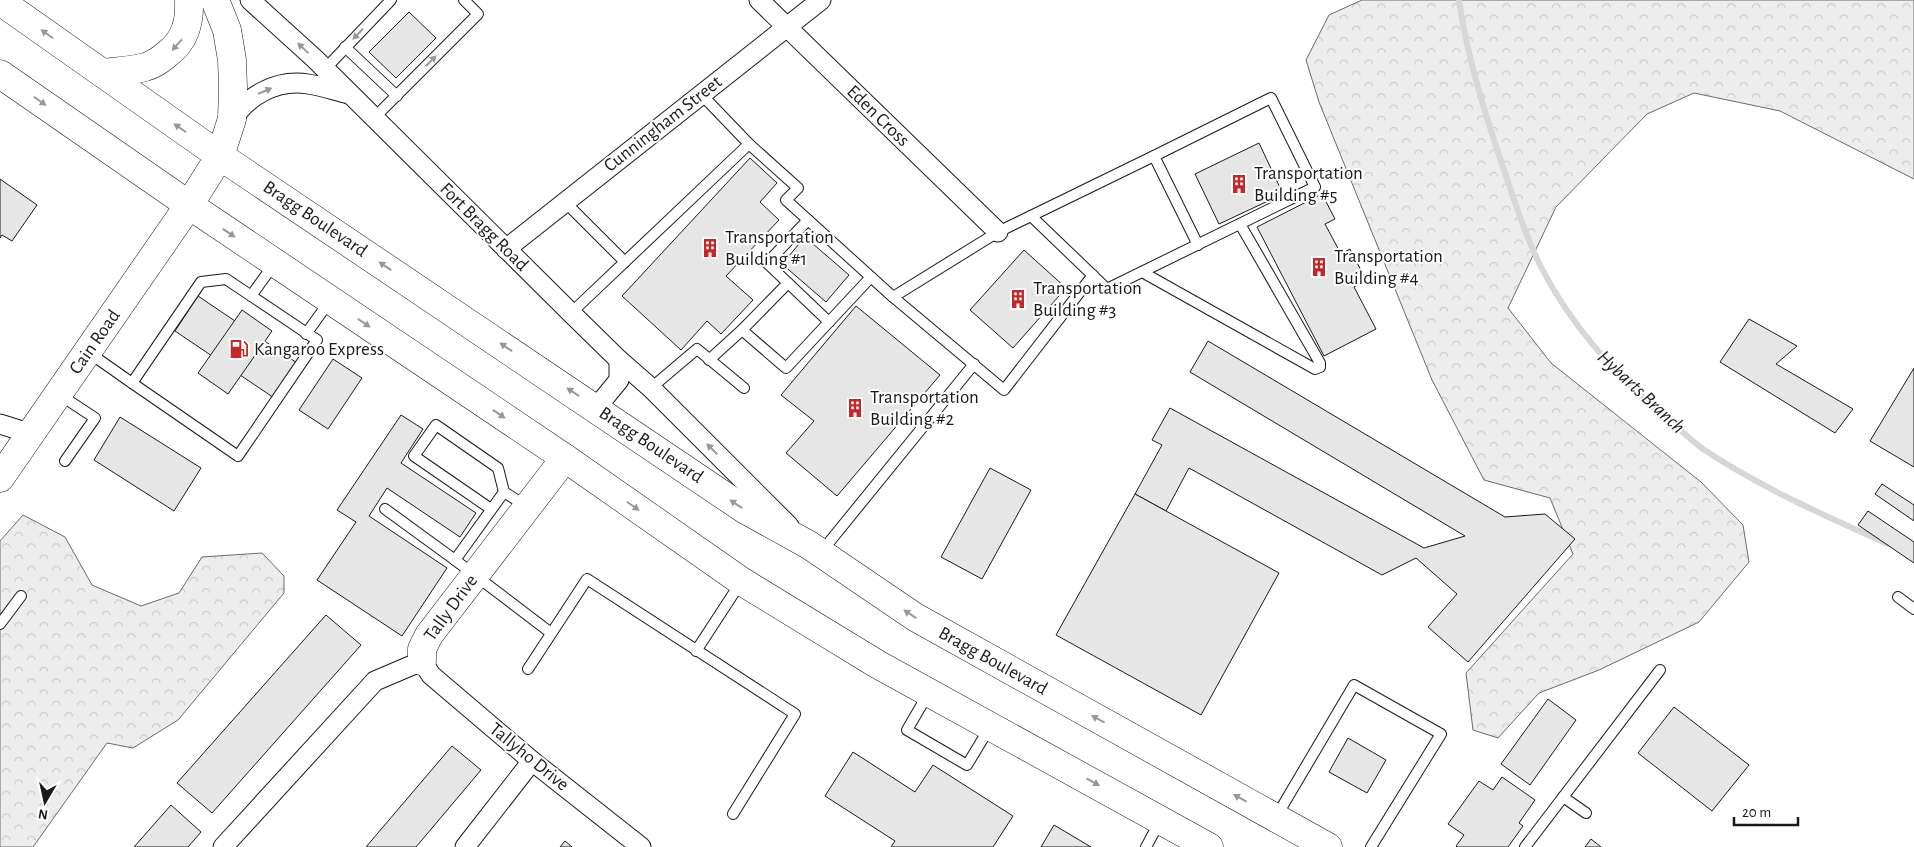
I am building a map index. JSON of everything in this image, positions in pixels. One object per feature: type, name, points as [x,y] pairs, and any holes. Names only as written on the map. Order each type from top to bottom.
[{"type":"main road","points":[[102,73],[146,67],[160,60],[176,47],[185,35],[190,15],[189,0]]},
{"type":"main road","name":"Fort Bragg Road","points":[[189,205],[220,156],[231,124],[232,60],[227,30],[215,0]]},
{"type":"main road","name":"Bragg Boulevard","points":[[0,1],[220,156],[744,509],[814,549],[914,617],[1328,847]]},
{"type":"main road","points":[[0,74],[274,263],[565,458],[741,581],[877,664],[1209,847]]},
{"type":"main road","name":"Cain Road","points":[[0,478],[189,205]]},
{"type":"main road","name":"Tally Drive","points":[[422,661],[422,649],[466,567],[528,507],[565,458]]},
{"type":"street","name":"Fort Bragg Road","points":[[250,0],[324,69],[619,360],[652,388],[814,549]]},
{"type":"street","name":"Eden Cross","points":[[759,0],[998,232]]},
{"type":"street","name":"Cunningham Street","points":[[506,249],[821,0]]},
{"type":"street","name":"Fort Bragg Road","points":[[231,124],[235,114],[255,96],[282,84],[308,84],[350,95]]},
{"type":"street","points":[[596,408],[619,380],[619,360]]},
{"type":"street","points":[[0,424],[32,434]]},
{"type":"street","name":"Tallyho Drive","points":[[422,661],[431,675],[532,761],[642,847]]},
{"type":"street","name":"Tally Drive","points":[[223,847],[375,680],[422,661]]},
{"type":"street","points":[[464,847],[532,761]]},
{"type":"lane","points":[[324,69],[391,0]]},
{"type":"lane","points":[[374,118],[478,14],[464,0]]},
{"type":"lane","points":[[345,47],[397,96]]},
{"type":"lane","points":[[701,94],[749,144],[798,188],[786,200],[893,297],[1004,390],[1093,276]]},
{"type":"lane","points":[[893,297],[998,232],[1271,98],[1315,187],[1107,289],[1031,216]]},
{"type":"lane","points":[[571,313],[749,144]]},
{"type":"lane","points":[[1154,156],[1198,245]]},
{"type":"lane","points":[[566,202],[625,262]]},
{"type":"lane","points":[[808,220],[767,263],[829,322]]},
{"type":"lane","points":[[1142,272],[1315,369],[1320,367],[1320,363],[1240,224]]},
{"type":"lane","points":[[252,296],[274,263]]},
{"type":"lane","points":[[742,330],[786,368],[871,277]]},
{"type":"lane","points":[[88,352],[132,383],[238,456],[317,340],[226,279],[201,282],[132,383]]},
{"type":"lane","points":[[709,360],[742,330],[788,283]]},
{"type":"lane","points":[[306,334],[331,301]]},
{"type":"lane","points":[[652,388],[697,349],[744,388]]},
{"type":"lane","points":[[814,549],[974,364]]},
{"type":"lane","points":[[58,395],[94,418],[65,461]]},
{"type":"lane","points":[[491,509],[414,456],[436,425],[498,468],[504,492],[528,507]]},
{"type":"lane","points":[[466,567],[491,509],[504,492]]},
{"type":"lane","points":[[385,509],[466,567],[552,634]]},
{"type":"lane","points":[[528,669],[587,579],[795,714],[733,814]]},
{"type":"lane","points":[[696,651],[741,581]]},
{"type":"lane","points":[[0,624],[21,596]]},
{"type":"lane","points":[[1898,597],[1914,609]]},
{"type":"lane","points":[[1525,847],[1660,670]]},
{"type":"lane","points":[[1276,818],[1354,684],[1441,734],[1371,847]]},
{"type":"lane","points":[[929,692],[907,730],[966,765],[991,726]]},
{"type":"lane","points":[[1563,796],[1586,813]]},
{"type":"lane","points":[[1146,847],[1161,820]]},
{"type":"green space","points":[[1362,0],[1914,0],[1914,179],[1780,111],[1694,93],[1647,114],[1556,207],[1508,308],[1551,363],[1701,482],[1743,525],[1749,562],[1699,622],[1599,670],[1539,693],[1498,738],[1473,730],[1466,673],[1573,554],[1550,498],[1484,480],[1432,380],[1319,102],[1306,60],[1329,15]]},
{"type":"green space","points":[[23,515],[65,537],[92,585],[141,606],[179,593],[202,557],[262,553],[284,576],[284,593],[178,720],[133,748],[107,743],[33,847],[0,847],[0,541]]},
{"type":"building","points":[[409,12],[436,38],[396,78],[369,52]]},
{"type":"building","name":"Transportation Building #5","points":[[1259,143],[1283,194],[1219,224],[1195,174]]},
{"type":"building","name":"Transportation Building #1","points":[[750,158],[777,183],[760,202],[779,220],[726,276],[753,300],[721,334],[707,321],[681,350],[622,296]]},
{"type":"building","points":[[0,179],[37,205],[12,241],[2,235],[0,238]]},
{"type":"building","name":"Transportation Building #4","points":[[1322,194],[1335,219],[1325,224],[1341,254],[1350,249],[1366,280],[1354,287],[1376,329],[1324,356],[1257,227]]},
{"type":"building","points":[[805,237],[849,275],[826,302],[782,264]]},
{"type":"building","name":"Transportation Building #3","points":[[1024,250],[1066,288],[1013,348],[970,310]]},
{"type":"building","name":"Kangaroo Express","points":[[198,296],[303,367],[280,402],[175,331]]},
{"type":"building","name":"Transportation Building #2","points":[[856,306],[940,375],[837,496],[786,453],[814,421],[781,395]]},
{"type":"building","points":[[242,310],[272,331],[228,394],[198,373]]},
{"type":"building","points":[[1749,319],[1797,346],[1776,364],[1853,409],[1835,433],[1720,362]]},
{"type":"building","points":[[1208,341],[1505,517],[1545,514],[1575,539],[1468,662],[1428,627],[1457,594],[1416,558],[1382,575],[1189,468],[1166,511],[1135,494],[1162,445],[1152,440],[1170,408],[1424,548],[1465,536],[1190,372]]},
{"type":"building","points":[[333,359],[362,378],[328,429],[299,410]]},
{"type":"building","points":[[1914,368],[1914,467],[1870,441]]},
{"type":"building","points":[[401,415],[423,429],[401,463],[476,513],[460,537],[387,488],[369,516],[447,568],[402,636],[317,580],[356,522],[337,510]]},
{"type":"building","points":[[120,417],[201,468],[174,511],[94,460]]},
{"type":"building","points":[[990,468],[1031,490],[982,579],[941,557]]},
{"type":"building","points":[[1882,484],[1914,505],[1914,521],[1875,494]]},
{"type":"building","points":[[1135,494],[1279,573],[1201,715],[1056,635]]},
{"type":"building","points":[[1868,511],[1914,542],[1914,563],[1858,525]]},
{"type":"building","points":[[326,615],[361,645],[212,813],[177,783]]},
{"type":"building","points":[[1548,699],[1576,720],[1530,785],[1501,764]]},
{"type":"building","points":[[1674,707],[1749,765],[1712,811],[1638,753]]},
{"type":"building","points":[[1348,738],[1386,760],[1367,793],[1329,772]]},
{"type":"building","points":[[452,746],[481,770],[416,847],[366,847]]},
{"type":"building","points":[[853,752],[915,792],[933,765],[1013,816],[993,847],[891,847],[895,841],[825,796]]},
{"type":"building","points":[[1502,777],[1535,800],[1519,823],[1523,826],[1508,847],[1457,847],[1464,835],[1448,824],[1479,781],[1493,790]]},
{"type":"building","points":[[171,805],[201,832],[188,847],[134,847]]},
{"type":"building","points":[[1054,825],[1091,847],[1041,847]]},
{"type":"building","points":[[1591,839],[1601,847],[1585,847]]},
{"type":"building","points":[[565,841],[572,847],[560,847]]},
{"type":"waterway","name":"Hybarts Branch","points":[[1459,0],[1466,41],[1482,101],[1524,228],[1541,267],[1582,332],[1633,388],[1703,449],[1770,488],[1817,512],[1888,544]]},
{"type":"place","name":"Transportation Building #5","points":[[1239,184]]},
{"type":"place","name":"Transportation Building #1","points":[[710,248]]},
{"type":"place","name":"Transportation Building #4","points":[[1319,267]]},
{"type":"place","name":"Transportation Building #3","points":[[1018,299]]},
{"type":"place","name":"Kangaroo Express","points":[[239,349]]},
{"type":"place","name":"Transportation Building #2","points":[[855,408]]}]
